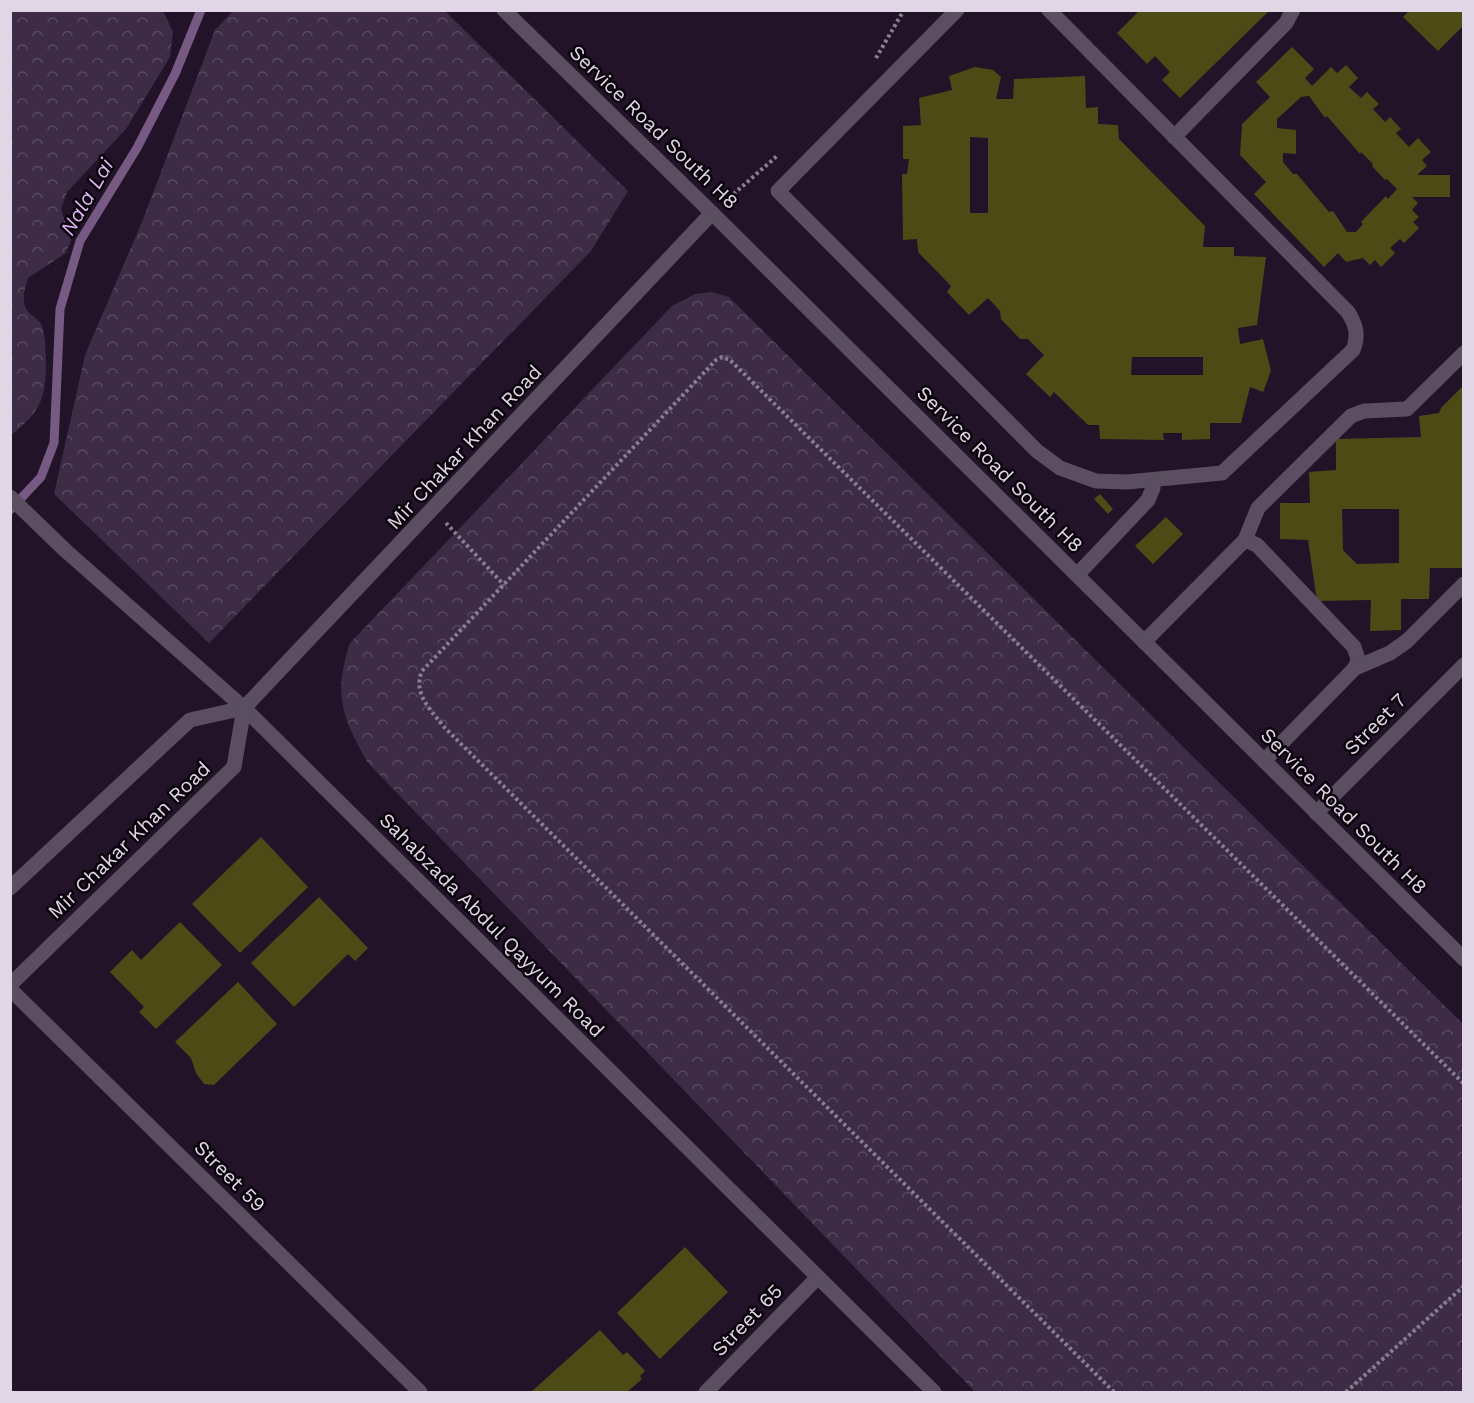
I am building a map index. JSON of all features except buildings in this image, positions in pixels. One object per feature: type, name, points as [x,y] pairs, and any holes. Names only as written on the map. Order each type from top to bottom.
[{"type":"street","name":"Service Road South H8","points":[[504,10],[712,213],[1464,959]]},
{"type":"street","points":[[957,10],[778,191],[1037,451],[1060,468],[1087,479],[1114,482],[1214,475],[1231,468],[1353,350],[1356,342],[1354,322],[1348,312],[1049,10]]},
{"type":"street","points":[[1174,137],[1286,23],[1293,10]]},
{"type":"street","name":"Mir Chakar Khan Road","points":[[10,987],[234,767],[244,708],[434,510],[712,213]]},
{"type":"street","points":[[1144,642],[1245,540],[1257,508],[1351,416],[1364,411],[1407,410],[1464,352]]},
{"type":"street","points":[[1077,575],[1148,500],[1153,488],[1152,480]]},
{"type":"street","name":"Sahabzada Abdul Qayyum Road","points":[[10,497],[66,551],[244,708],[934,1392]]},
{"type":"street","points":[[1245,540],[1257,545],[1354,647],[1358,659],[1355,668]]},
{"type":"street","points":[[1264,761],[1355,668],[1389,653],[1407,641],[1464,584]]},
{"type":"street","name":"Street 7","points":[[1316,813],[1464,665]]},
{"type":"street","points":[[10,888],[190,720],[244,708]]},
{"type":"street","name":"Street 59","points":[[10,987],[420,1392]]},
{"type":"street","name":"Street 65","points":[[706,1392],[818,1277]]},
{"type":"path","points":[[869,67],[904,10]]},
{"type":"path","points":[[712,213],[779,155]]},
{"type":"path","points":[[1114,1392],[462,744],[430,710],[419,687],[422,671],[716,360],[726,358],[1464,1084]]},
{"type":"path","points":[[434,510],[504,585]]},
{"type":"path","points":[[1346,1392],[1464,1287]]},
{"type":"green space","points":[[11,10],[163,11],[173,32],[170,57],[126,129],[67,192],[61,209],[71,240],[66,253],[28,278],[24,303],[43,330],[46,359],[45,384],[36,410],[11,435]]},
{"type":"green space","points":[[234,10],[445,11],[628,191],[591,251],[209,643],[54,494],[85,355],[142,222],[215,30]]},
{"type":"green space","points":[[712,292],[729,297],[1463,1024],[1463,1392],[975,1392],[368,763],[346,719],[341,692],[350,643],[672,306],[695,294]]},
{"type":"waterway","name":"Nala Lai","points":[[10,510],[41,477],[54,443],[60,309],[80,241],[137,148],[175,74],[201,10]]}]
